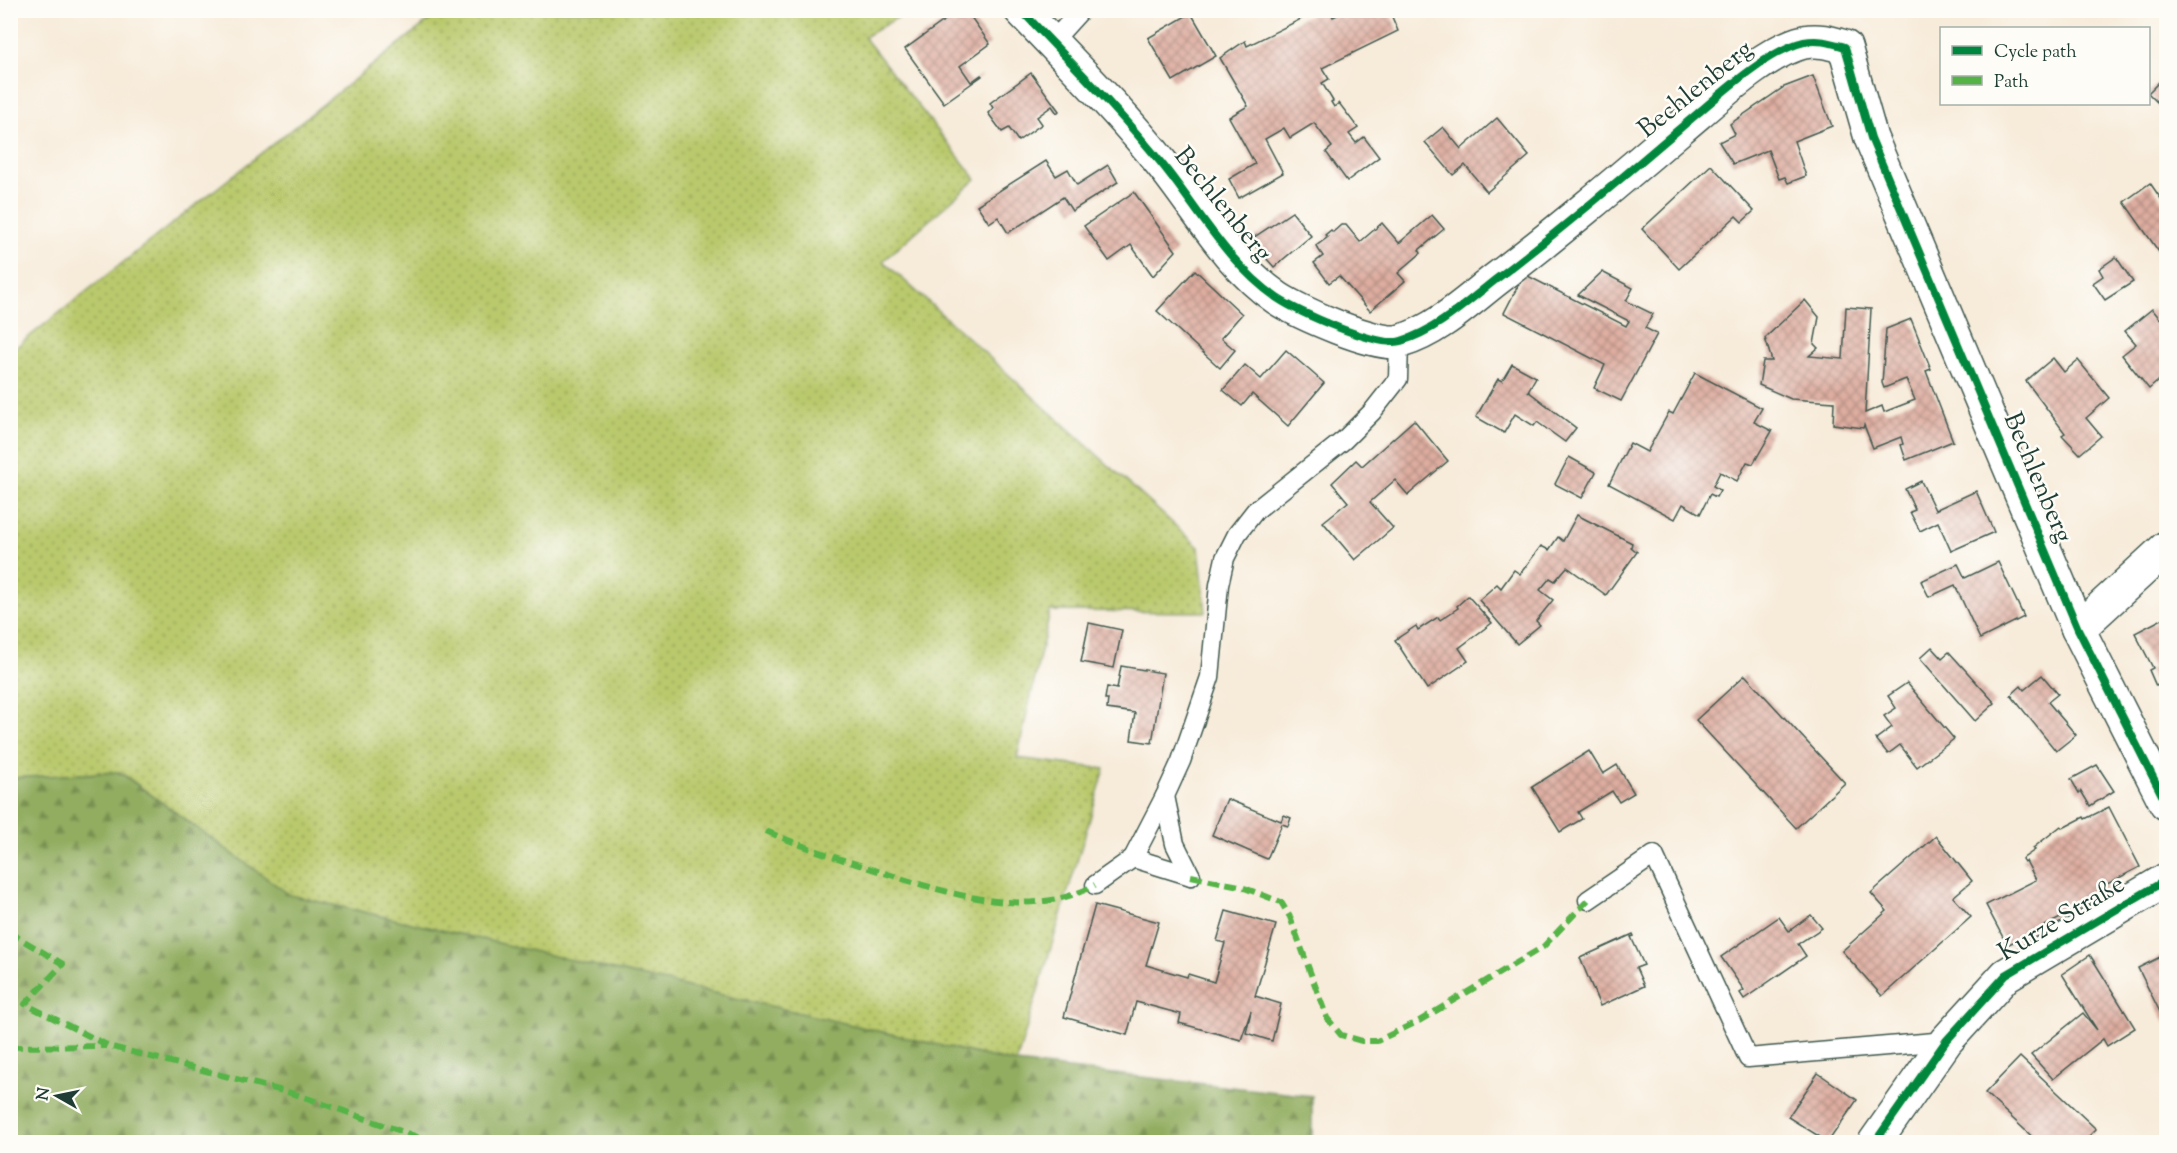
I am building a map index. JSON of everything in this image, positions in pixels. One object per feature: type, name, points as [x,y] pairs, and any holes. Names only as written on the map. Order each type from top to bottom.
[{"type":"street","name":"Bechlenberg","points":[[1021,10],[1161,163],[1240,268],[1277,298],[1320,322],[1370,338],[1399,342],[1433,327],[1500,277],[1572,221],[1706,106],[1768,57],[1802,42],[1821,40],[1845,47],[1871,138],[2078,629],[2166,803]]},
{"type":"street","points":[[2078,629],[2166,549]]},
{"type":"street","name":"Kurze Straße","points":[[1875,1143],[1946,1041],[2006,975],[2166,880]]},
{"type":"lane","points":[[1052,42],[1081,10]]},
{"type":"lane","points":[[1095,885],[1133,858],[1165,796],[1196,722],[1210,677],[1219,585],[1225,558],[1237,534],[1255,512],[1344,440],[1372,411],[1398,379],[1399,342]]},
{"type":"lane","points":[[1133,858],[1191,876],[1175,844],[1165,796]]},
{"type":"lane","points":[[1588,900],[1654,855],[1748,1058],[1946,1041]]},
{"type":"green space","points":[[441,11],[909,11],[864,37],[976,179],[883,261],[1199,547],[1206,612],[1050,611],[1017,758],[1105,769],[1016,1063],[289,895],[120,772],[11,778],[11,351]]},
{"type":"green space","points":[[119,772],[290,895],[1016,1063],[1312,1096],[1312,1142],[11,1142],[11,778]]},
{"type":"building","points":[[959,10],[966,10],[990,44],[960,66],[971,82],[982,76],[944,103],[905,49]]},
{"type":"building","points":[[1319,10],[1330,10],[1333,17],[1347,10],[1389,10],[1398,31],[1322,68],[1329,79],[1322,83],[1334,107],[1339,103],[1358,128],[1349,134],[1356,143],[1364,137],[1379,157],[1347,181],[1326,152],[1332,147],[1314,123],[1290,138],[1284,128],[1265,139],[1283,173],[1239,198],[1229,179],[1255,164],[1229,117],[1248,106],[1220,58],[1245,41],[1247,46]]},
{"type":"building","points":[[1191,13],[1216,56],[1173,81],[1148,38]]},
{"type":"building","points":[[1031,73],[1059,111],[1057,113],[1052,106],[1037,117],[1042,124],[1018,141],[1009,128],[1002,132],[988,113],[993,108],[990,103]]},
{"type":"building","points":[[2166,75],[2166,111],[2150,95],[2150,91]]},
{"type":"building","points":[[1813,76],[1832,126],[1794,141],[1806,176],[1788,183],[1785,177],[1779,179],[1768,150],[1733,164],[1719,142],[1735,134],[1730,124],[1784,87]]},
{"type":"building","points":[[1497,118],[1529,156],[1487,192],[1465,165],[1453,175],[1425,142],[1443,127],[1461,149]]},
{"type":"building","points":[[1046,161],[1056,176],[1068,169],[1077,185],[1108,165],[1118,182],[1072,211],[1063,197],[1008,233],[998,217],[989,223],[977,205]]},
{"type":"building","points":[[1711,165],[1754,211],[1742,222],[1736,216],[1679,269],[1642,229]]},
{"type":"building","points":[[2150,183],[2166,206],[2166,262],[2124,202]]},
{"type":"building","points":[[1134,192],[1176,251],[1153,276],[1131,245],[1109,261],[1084,226]]},
{"type":"building","points":[[1292,212],[1311,236],[1274,267],[1250,240]]},
{"type":"building","points":[[1432,215],[1444,229],[1419,250],[1421,253],[1398,273],[1405,281],[1370,311],[1339,276],[1329,283],[1314,263],[1323,256],[1316,246],[1328,237],[1325,235],[1341,225],[1346,225],[1360,242],[1382,223],[1399,243]]},
{"type":"building","points":[[2116,257],[2133,282],[2105,300],[2093,283],[2103,276],[2099,269]]},
{"type":"building","points":[[1195,270],[1242,314],[1221,338],[1235,350],[1220,368],[1157,311]]},
{"type":"building","points":[[1602,272],[1633,288],[1626,301],[1653,314],[1645,328],[1657,334],[1621,401],[1594,388],[1605,365],[1504,313],[1524,274],[1626,326],[1629,321],[1578,295]]},
{"type":"building","points":[[1805,300],[1819,317],[1814,344],[1818,348],[1809,356],[1843,359],[1846,307],[1871,309],[1865,413],[1882,406],[1884,412],[1915,400],[1906,379],[1884,388],[1882,383],[1886,329],[1911,319],[1931,369],[1926,371],[1953,441],[1906,460],[1901,437],[1873,448],[1864,425],[1863,428],[1833,424],[1834,402],[1791,399],[1759,385],[1763,361],[1772,361],[1765,338]]},
{"type":"building","points":[[2152,309],[2166,324],[2166,374],[2149,389],[2122,355],[2136,344],[2125,331]]},
{"type":"building","points":[[1286,350],[1324,383],[1288,426],[1252,394],[1242,406],[1223,390],[1245,365],[1261,379]]},
{"type":"building","points":[[2053,358],[2064,372],[2078,360],[2109,398],[2086,418],[2101,436],[2080,454],[2062,435],[2065,433],[2026,381]]},
{"type":"building","points":[[1512,364],[1536,377],[1528,391],[1576,428],[1565,442],[1537,422],[1534,426],[1515,414],[1504,433],[1476,417],[1498,379],[1502,381]]},
{"type":"building","points":[[1695,373],[1762,408],[1754,422],[1772,431],[1753,464],[1747,462],[1737,481],[1720,472],[1713,486],[1720,490],[1716,497],[1710,494],[1700,514],[1683,504],[1675,519],[1609,484],[1630,443],[1647,452],[1669,412],[1673,414]]},
{"type":"building","points":[[1414,420],[1448,461],[1408,495],[1395,480],[1370,502],[1393,528],[1355,560],[1323,522],[1348,502],[1332,483],[1356,460],[1362,466]]},
{"type":"building","points":[[1569,457],[1596,472],[1582,498],[1555,484]]},
{"type":"building","points":[[1921,481],[1935,510],[1976,491],[1994,532],[1951,551],[1938,522],[1920,531],[1910,512],[1915,510],[1905,489]]},
{"type":"building","points":[[1577,515],[1632,543],[1631,547],[1637,552],[1606,595],[1567,567],[1555,581],[1550,578],[1540,590],[1553,600],[1536,621],[1540,625],[1517,644],[1479,600],[1497,584],[1501,588],[1514,570],[1520,574],[1541,546],[1549,550],[1558,537],[1563,541]]},
{"type":"building","points":[[1998,562],[2024,617],[1980,639],[1955,585],[1929,597],[1921,581],[1958,564],[1965,578]]},
{"type":"building","points":[[1468,596],[1492,623],[1459,648],[1468,661],[1427,689],[1395,640],[1416,626],[1418,630],[1438,617],[1440,620],[1458,608],[1457,606]]},
{"type":"building","points":[[2166,617],[2166,695],[2161,684],[2156,686],[2149,670],[2153,668],[2135,633]]},
{"type":"building","points":[[1089,623],[1122,630],[1114,668],[1081,662]]},
{"type":"building","points":[[1932,647],[1942,658],[1949,652],[1995,703],[1975,721],[1920,658]]},
{"type":"building","points":[[1121,666],[1163,673],[1152,743],[1131,740],[1135,713],[1107,709],[1108,699],[1105,699],[1107,687],[1117,689]]},
{"type":"building","points":[[1745,675],[1845,783],[1796,828],[1696,720]]},
{"type":"building","points":[[2042,675],[2058,694],[2048,702],[2076,735],[2056,751],[2011,695],[2021,686],[2024,690]]},
{"type":"building","points":[[1907,683],[1954,739],[1917,767],[1900,745],[1888,754],[1876,739],[1892,727],[1884,716],[1896,708],[1888,696]]},
{"type":"building","points":[[1589,751],[1603,774],[1617,765],[1634,793],[1619,802],[1612,791],[1578,812],[1582,819],[1560,832],[1532,787]]},
{"type":"building","points":[[2097,765],[2114,791],[2090,806],[2071,779]]},
{"type":"building","points":[[1227,799],[1281,821],[1284,815],[1291,818],[1288,826],[1282,824],[1267,859],[1212,835]]},
{"type":"building","points":[[2109,807],[2140,867],[2105,885],[2110,893],[2007,945],[1986,905],[2036,880],[2026,861],[2022,859],[2035,850],[2033,848],[2061,826],[2063,828]]},
{"type":"building","points":[[1936,836],[1972,881],[1953,897],[1971,917],[1882,996],[1842,951],[1887,911],[1871,893]]},
{"type":"building","points":[[1095,905],[1159,922],[1146,965],[1214,982],[1225,943],[1217,941],[1226,911],[1276,925],[1255,996],[1281,1004],[1272,1041],[1246,1033],[1251,1011],[1241,1040],[1179,1023],[1181,1014],[1136,1002],[1127,1035],[1064,1017]]},
{"type":"building","points":[[1811,915],[1822,928],[1798,944],[1806,956],[1744,999],[1740,993],[1744,990],[1721,957],[1779,917],[1789,931]]},
{"type":"building","points":[[1633,934],[1634,936],[1631,937],[1644,965],[1636,968],[1644,986],[1600,1006],[1580,958]]},
{"type":"building","points":[[2166,954],[2166,1024],[2138,968]]},
{"type":"building","points":[[2090,955],[2135,1028],[2107,1046],[2103,1039],[2053,1079],[2031,1055],[2083,1013],[2097,1030],[2062,974]]},
{"type":"building","points":[[2020,1057],[2096,1129],[2083,1142],[2038,1142],[1985,1093]]},
{"type":"building","points":[[1818,1073],[1857,1100],[1828,1142],[1788,1117]]},
{"type":"marked path","points":[[766,831],[904,879],[987,900],[1042,901],[1069,896],[1095,885]]},
{"type":"marked path","points":[[1191,876],[1239,886],[1281,902],[1290,917],[1327,1018],[1341,1035],[1362,1041],[1377,1041],[1419,1021],[1543,947],[1588,900]]},
{"type":"marked path","points":[[10,931],[63,964],[25,1004],[109,1046],[298,1095],[432,1142]]},
{"type":"marked path","points":[[10,1047],[106,1046]]},
{"type":"cycle path","points":[[1021,10],[1129,124],[1162,164],[1215,236],[1260,284],[1277,298],[1319,320],[1357,334],[1390,342],[1401,341],[1427,330],[1462,306],[1572,219],[1721,93],[1762,62],[1791,46],[1809,41],[1820,41],[1845,47],[1871,138],[2078,629],[2166,803]]},
{"type":"cycle path","points":[[1875,1142],[1946,1041],[2006,975],[2166,880]]}]
